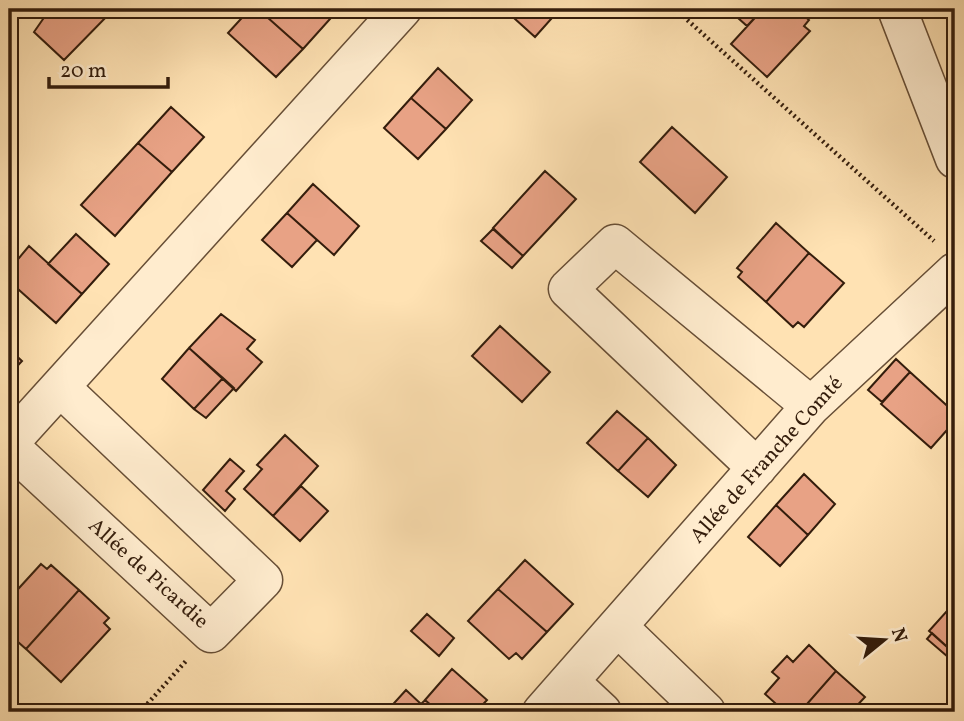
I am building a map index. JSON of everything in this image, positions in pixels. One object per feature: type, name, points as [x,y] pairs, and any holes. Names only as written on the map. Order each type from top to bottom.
[{"type":"street","name":"Allée de Picardie","points":[[60,387],[263,580],[211,633],[9,444],[60,387],[402,9]]},
{"type":"street","points":[[897,9],[955,159]]},
{"type":"street","points":[[757,468],[568,289],[615,244],[811,406]]},
{"type":"street","name":"Allée de Franche Comté","points":[[542,712],[811,406],[950,261]]},
{"type":"street","points":[[618,627],[706,712]]},
{"type":"street","points":[[570,682],[602,712]]},
{"type":"path","points":[[675,9],[950,261]]},
{"type":"path","points":[[140,712],[211,633]]},
{"type":"building","points":[[9,9],[23,9],[9,25]]},
{"type":"building","points":[[50,9],[114,9],[64,60],[34,32]]},
{"type":"building","points":[[250,9],[258,9],[303,49],[276,77],[228,33]]},
{"type":"building","points":[[258,9],[339,9],[303,49]]},
{"type":"building","points":[[504,9],[560,9],[535,37]]},
{"type":"building","points":[[728,9],[763,9],[747,26]]},
{"type":"building","points":[[763,9],[797,9],[809,20],[804,26],[810,31],[767,77],[731,44]]},
{"type":"building","points":[[438,68],[472,100],[446,129],[411,98]]},
{"type":"building","points":[[411,98],[446,129],[418,159],[384,128]]},
{"type":"building","points":[[171,107],[204,137],[172,172],[138,143]]},
{"type":"building","points":[[672,127],[727,177],[695,213],[640,162]]},
{"type":"building","points":[[138,143],[172,172],[115,236],[81,205]]},
{"type":"building","points":[[545,171],[576,199],[523,256],[493,228]]},
{"type":"building","points":[[313,184],[359,226],[334,255],[287,213]]},
{"type":"building","points":[[287,213],[317,240],[292,267],[262,240]]},
{"type":"building","points":[[776,223],[809,253],[766,302],[738,277],[742,272],[737,268]]},
{"type":"building","points":[[493,229],[523,256],[512,268],[481,241]]},
{"type":"building","points":[[76,234],[109,264],[82,294],[48,264]]},
{"type":"building","points":[[29,246],[82,294],[56,323],[9,281],[9,270]]},
{"type":"building","points":[[809,253],[844,283],[804,327],[798,322],[793,327],[766,302]]},
{"type":"building","points":[[221,314],[255,340],[247,349],[262,362],[236,391],[189,348]]},
{"type":"building","points":[[500,326],[550,372],[522,402],[472,356]]},
{"type":"building","points":[[189,348],[223,378],[194,409],[162,379]]},
{"type":"building","points":[[9,349],[22,361],[9,375]]},
{"type":"building","points":[[896,359],[910,372],[882,402],[868,390]]},
{"type":"building","points":[[910,372],[955,413],[955,421],[931,448],[881,404]]},
{"type":"building","points":[[223,378],[234,388],[206,418],[194,409]]},
{"type":"building","points":[[617,411],[648,438],[618,471],[587,443]]},
{"type":"building","points":[[285,435],[318,466],[273,516],[244,489],[262,469],[257,465]]},
{"type":"building","points":[[648,438],[676,465],[648,497],[618,471]]},
{"type":"building","points":[[230,459],[244,471],[226,491],[235,499],[225,511],[203,490]]},
{"type":"building","points":[[804,474],[835,504],[808,535],[776,505]]},
{"type":"building","points":[[301,486],[328,511],[300,541],[273,516]]},
{"type":"building","points":[[776,505],[808,535],[780,566],[748,537]]},
{"type":"building","points":[[525,560],[573,604],[547,632],[498,589]]},
{"type":"building","points":[[41,564],[47,569],[51,565],[79,590],[26,649],[9,634],[9,599]]},
{"type":"building","points":[[498,589],[547,632],[522,659],[516,653],[509,659],[468,621]]},
{"type":"building","points":[[79,590],[109,618],[104,623],[110,629],[61,682],[26,649]]},
{"type":"building","points":[[955,602],[955,654],[929,631]]},
{"type":"building","points":[[427,614],[454,638],[439,656],[411,631]]},
{"type":"building","points":[[932,633],[955,654],[955,663],[927,639]]},
{"type":"building","points":[[809,645],[836,671],[800,712],[785,712],[765,694],[779,678],[772,672],[787,656],[793,662]]},
{"type":"building","points":[[452,669],[487,700],[476,712],[439,712],[425,700]]},
{"type":"building","points":[[836,671],[865,697],[851,712],[800,712]]},
{"type":"building","points":[[406,690],[421,704],[413,712],[386,712]]},
{"type":"building","points":[[425,700],[439,712],[413,712]]}]
